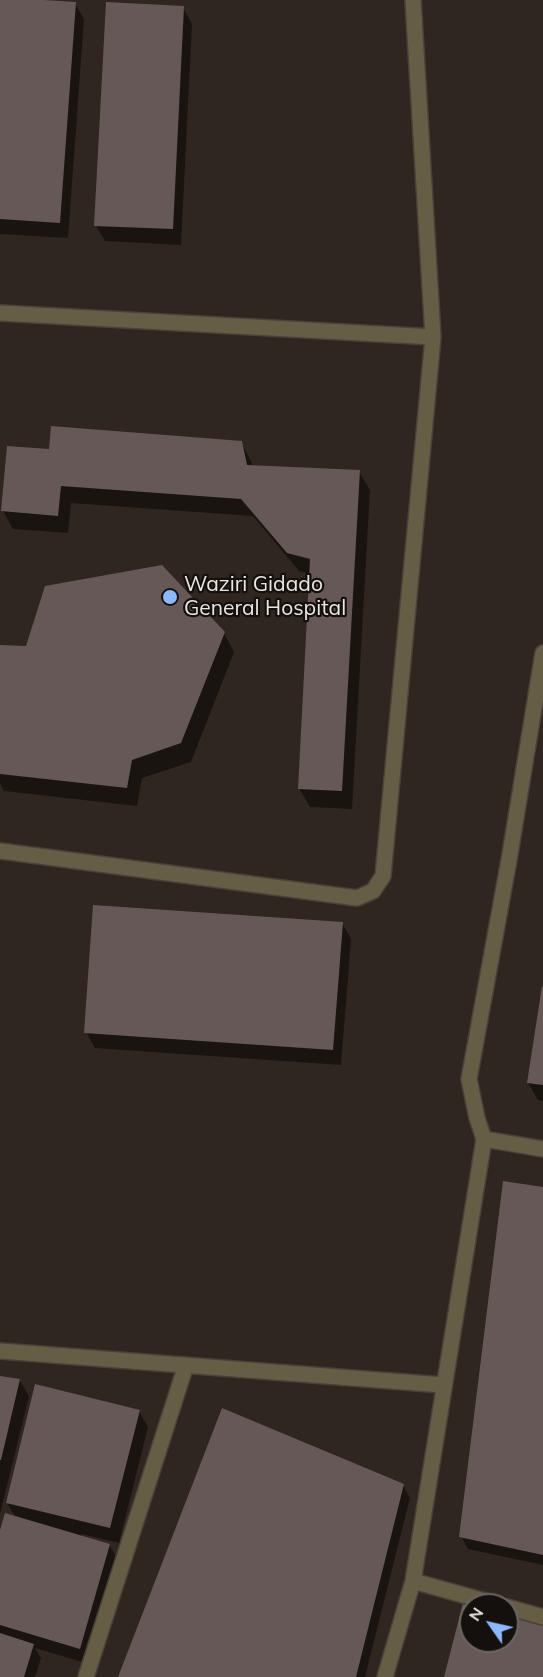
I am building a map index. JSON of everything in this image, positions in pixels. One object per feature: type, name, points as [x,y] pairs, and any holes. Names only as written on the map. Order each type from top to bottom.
[{"type":"street","points":[[0,850],[357,898],[373,891],[382,876],[433,337],[413,0]]},
{"type":"street","points":[[0,313],[433,337]]},
{"type":"street","points":[[385,1677],[413,1581],[484,1139],[469,1079],[543,653]]},
{"type":"street","points":[[484,1139],[543,1149]]},
{"type":"street","points":[[0,1351],[444,1384]]},
{"type":"street","points":[[86,1677],[186,1365]]},
{"type":"street","points":[[413,1581],[459,1594]]},
{"type":"street","points":[[519,1610],[543,1617]]},
{"type":"building","points":[[0,0],[76,2],[60,223],[0,219]]},
{"type":"building","points":[[106,2],[184,6],[173,229],[94,226]]},
{"type":"building","points":[[51,426],[242,441],[247,465],[360,470],[342,791],[298,789],[310,559],[287,553],[241,499],[61,486],[58,516],[1,511],[7,446],[49,449]]},
{"type":"building","points":[[162,565],[225,632],[181,743],[132,760],[127,788],[0,774],[0,645],[26,646],[45,586]]},
{"type":"building","points":[[93,905],[343,922],[333,1050],[84,1033]]},
{"type":"building","points":[[543,987],[543,1085],[527,1083]]},
{"type":"building","points":[[503,1181],[543,1187],[543,1555],[459,1537]]},
{"type":"building","points":[[0,1376],[20,1379],[1,1460],[0,1460]]},
{"type":"building","points":[[35,1384],[140,1410],[110,1528],[6,1503]]},
{"type":"building","points":[[222,1408],[404,1484],[356,1677],[118,1677]]},
{"type":"building","points":[[5,1513],[110,1544],[80,1649],[0,1625],[0,1530]]},
{"type":"building","points":[[519,1617],[543,1622],[543,1677],[444,1677],[459,1619],[459,1653],[519,1653]]},
{"type":"building","points":[[0,1633],[34,1644],[24,1677],[0,1677]]},
{"type":"place","name":"Waziri Gidado General Hospital","points":[[170,597]]}]
